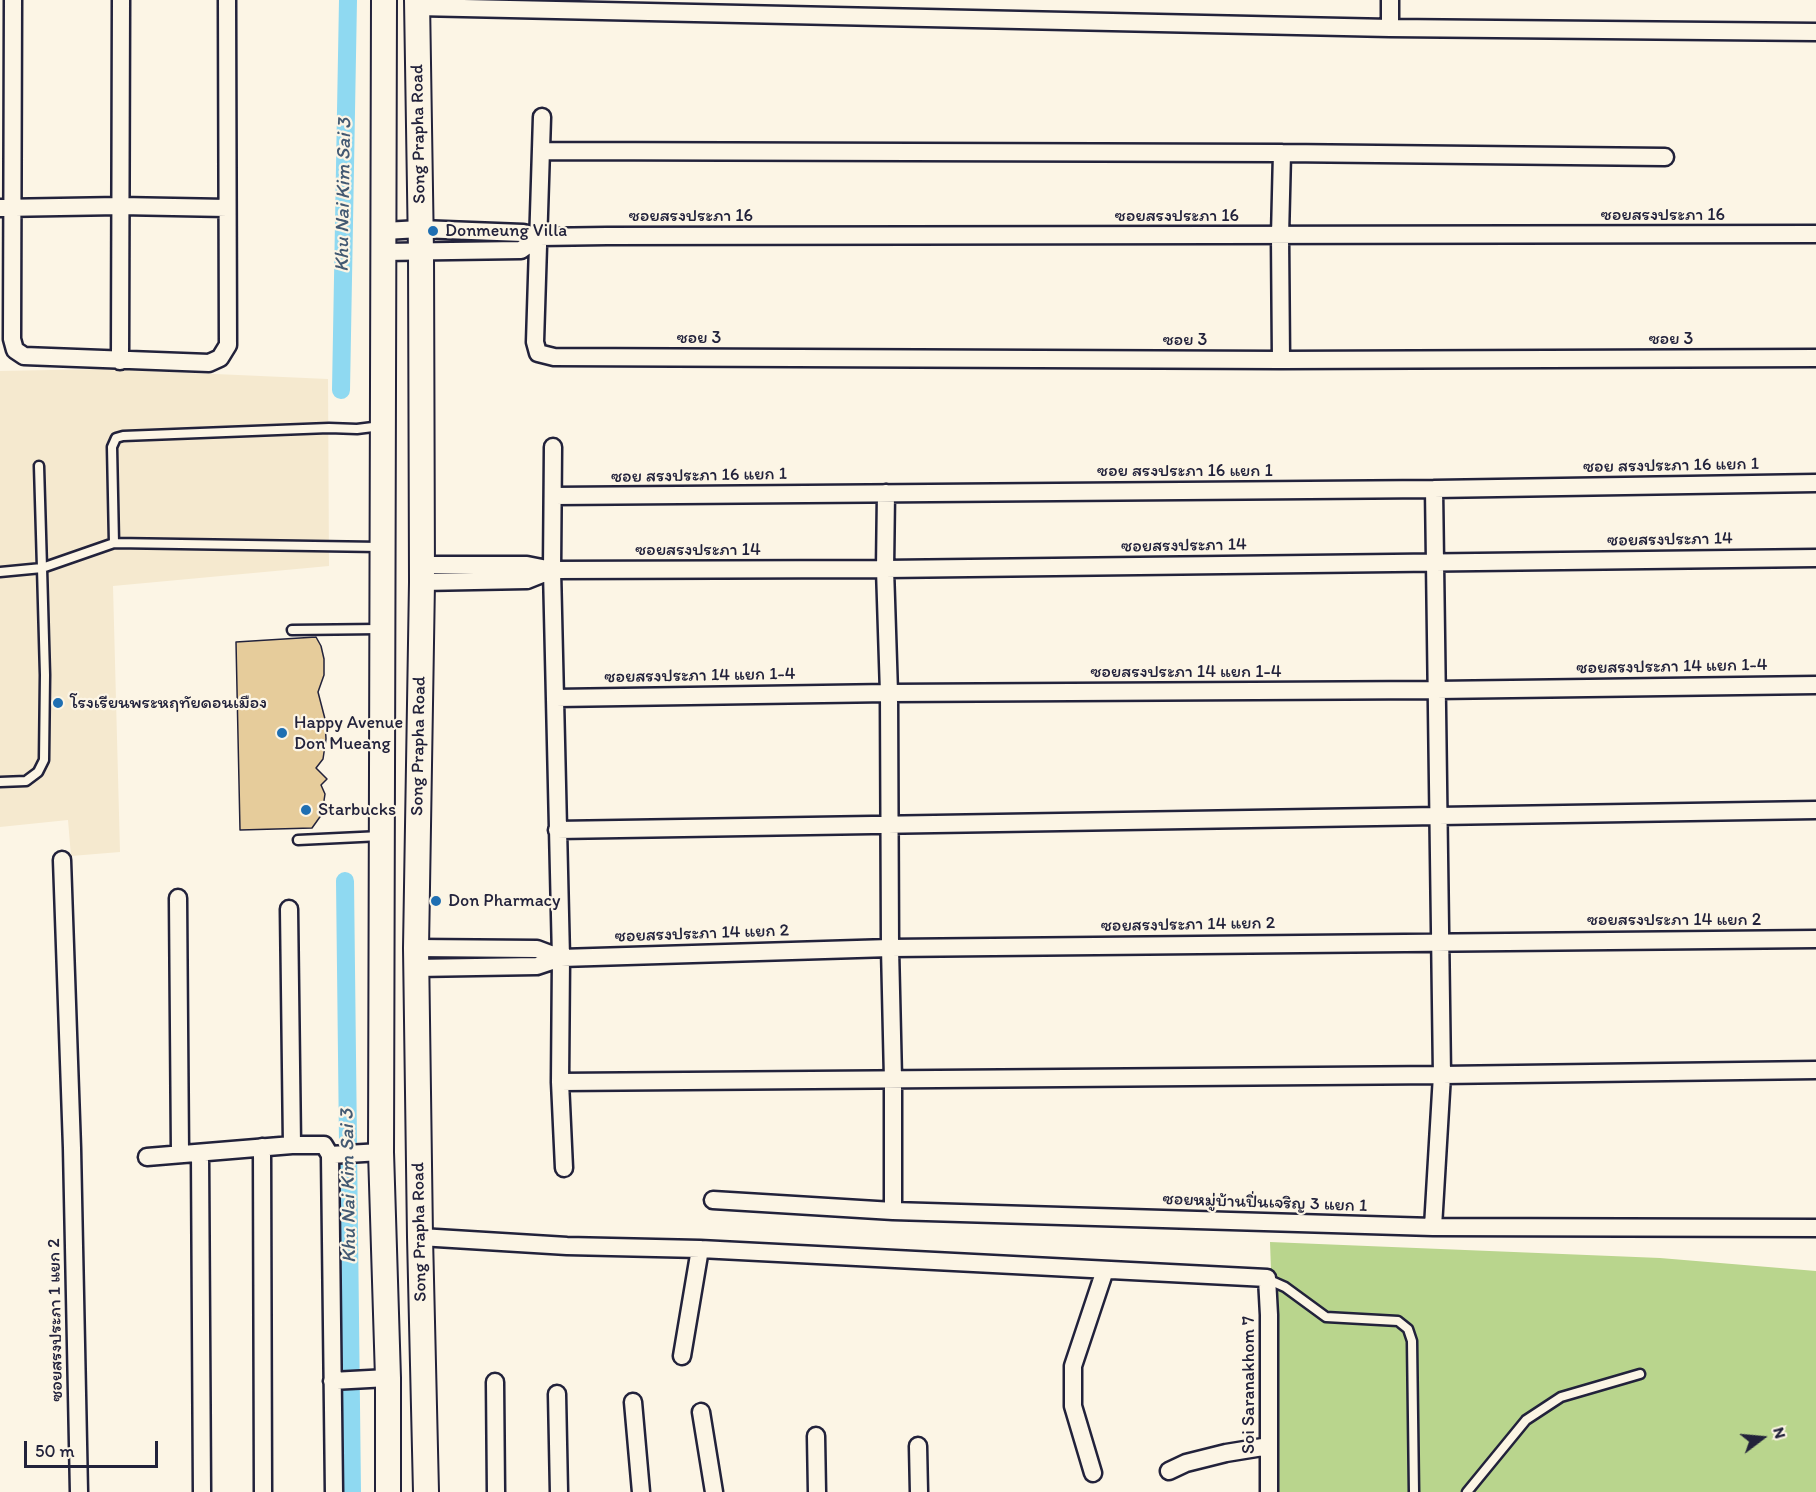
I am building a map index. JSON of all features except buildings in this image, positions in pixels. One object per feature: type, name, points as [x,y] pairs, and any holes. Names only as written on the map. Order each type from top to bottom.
[{"type":"main road","name":"Song Prapha Road","points":[[384,0],[382,836],[373,1151],[388,1378],[388,1492]]},
{"type":"main road","name":"Song Prapha Road","points":[[417,3],[421,240],[422,573],[416,958],[426,1492]]},
{"type":"street","points":[[14,0],[6,207],[12,339],[15,350],[24,356],[209,363],[220,358],[228,345],[227,0]]},
{"type":"street","points":[[120,361],[121,0]]},
{"type":"street","points":[[1390,0],[1390,28]]},
{"type":"street","points":[[417,3],[1390,28],[1816,32]]},
{"type":"street","points":[[539,237],[542,117]]},
{"type":"street","points":[[542,151],[1282,153],[1665,157]]},
{"type":"street","points":[[1281,360],[1282,153]]},
{"type":"street","points":[[6,207],[227,208]]},
{"type":"street","name":"ซอยสรงประภา 16","points":[[383,242],[523,232],[539,237],[1816,234]]},
{"type":"street","name":"ซอย 3","points":[[539,237],[535,342],[538,353],[554,357],[1281,360],[1816,358]]},
{"type":"street","points":[[553,447],[552,570],[561,958],[560,1082],[564,1168]]},
{"type":"street","name":"ซอย สรงประภา 16 แยก 1","points":[[554,496],[1434,489],[1816,483]]},
{"type":"street","points":[[1433,1227],[1442,1075],[1434,489]]},
{"type":"street","points":[[886,493],[893,1211]]},
{"type":"street","name":"ซอยสรงประภา 14","points":[[422,573],[527,565],[552,570],[885,569],[1816,558]]},
{"type":"street","name":"ซอยสรงประภา 14 แยก 1-4","points":[[556,698],[1816,685]]},
{"type":"street","points":[[557,830],[1816,810]]},
{"type":"street","name":"ซอยสรงประภา 1 แยก 2","points":[[62,860],[80,1492]]},
{"type":"street","points":[[178,898],[180,1154]]},
{"type":"street","points":[[289,909],[292,1144]]},
{"type":"street","name":"ซอยสรงประภา 14 แยก 2","points":[[416,958],[537,949],[561,958],[890,948],[1816,939]]},
{"type":"street","points":[[560,1082],[1816,1070]]},
{"type":"street","points":[[147,1157],[292,1144],[324,1145],[337,1154],[373,1151]]},
{"type":"street","points":[[262,1147],[263,1492]]},
{"type":"street","points":[[200,1154],[202,1492]]},
{"type":"street","points":[[334,1492],[337,1154]]},
{"type":"street","name":"ซอยหมู่บ้านปิ่นเจริญ 3 แยก 1","points":[[713,1200],[893,1211],[1433,1227],[1816,1228]]},
{"type":"street","points":[[420,1237],[567,1246],[700,1249],[1267,1278]]},
{"type":"street","points":[[682,1356],[700,1249]]},
{"type":"street","points":[[1093,1473],[1073,1406],[1073,1366],[1105,1270]]},
{"type":"street","name":"Soi Saranakhom 7","points":[[1267,1278],[1269,1492]]},
{"type":"street","points":[[336,1381],[388,1378]]},
{"type":"street","points":[[495,1382],[496,1492]]},
{"type":"street","points":[[557,1394],[559,1492]]},
{"type":"street","points":[[633,1402],[641,1492]]},
{"type":"street","points":[[700,1412],[714,1492]]},
{"type":"street","points":[[816,1436],[818,1492]]},
{"type":"street","points":[[918,1446],[919,1492]]},
{"type":"street","points":[[1169,1471],[1186,1463],[1226,1453],[1269,1446]]},
{"type":"lane","points":[[114,543],[112,447],[116,438],[329,428],[357,429],[382,426]]},
{"type":"lane","points":[[0,782],[26,781],[38,772],[44,760],[45,675],[39,466]]},
{"type":"lane","points":[[0,572],[42,568],[114,543],[383,547]]},
{"type":"lane","points":[[291,630],[383,629]]},
{"type":"lane","points":[[298,840],[382,836]]},
{"type":"lane","points":[[1267,1278],[1285,1287],[1326,1317],[1398,1321],[1408,1329],[1412,1341],[1414,1492]]},
{"type":"lane","points":[[1467,1492],[1526,1420],[1561,1397],[1640,1374]]},
{"type":"shaded area","name":"โรงเรียนพระหฤทัยดอนเมือง","points":[[103,369],[328,379],[329,566],[113,586],[120,852],[71,856],[68,820],[0,827],[0,371]]},
{"type":"green space","points":[[1270,1242],[1660,1258],[1816,1271],[1816,1492],[1279,1492]]},
{"type":"waterway","name":"Khu Nai Kim Sai 3","points":[[341,390],[348,0]]},
{"type":"waterway","name":"Khu Nai Kim Sai 3","points":[[345,881],[352,1492]]},
{"type":"place","name":"Donmeung Villa","points":[[433,231]]},
{"type":"place","name":"โรงเรียนพระหฤทัยดอนเมือง","points":[[58,703]]},
{"type":"place","name":"Happy Avenue Don Mueang","points":[[282,733]]},
{"type":"place","name":"Starbucks","points":[[306,810]]},
{"type":"place","name":"Don Pharmacy","points":[[436,901]]}]
